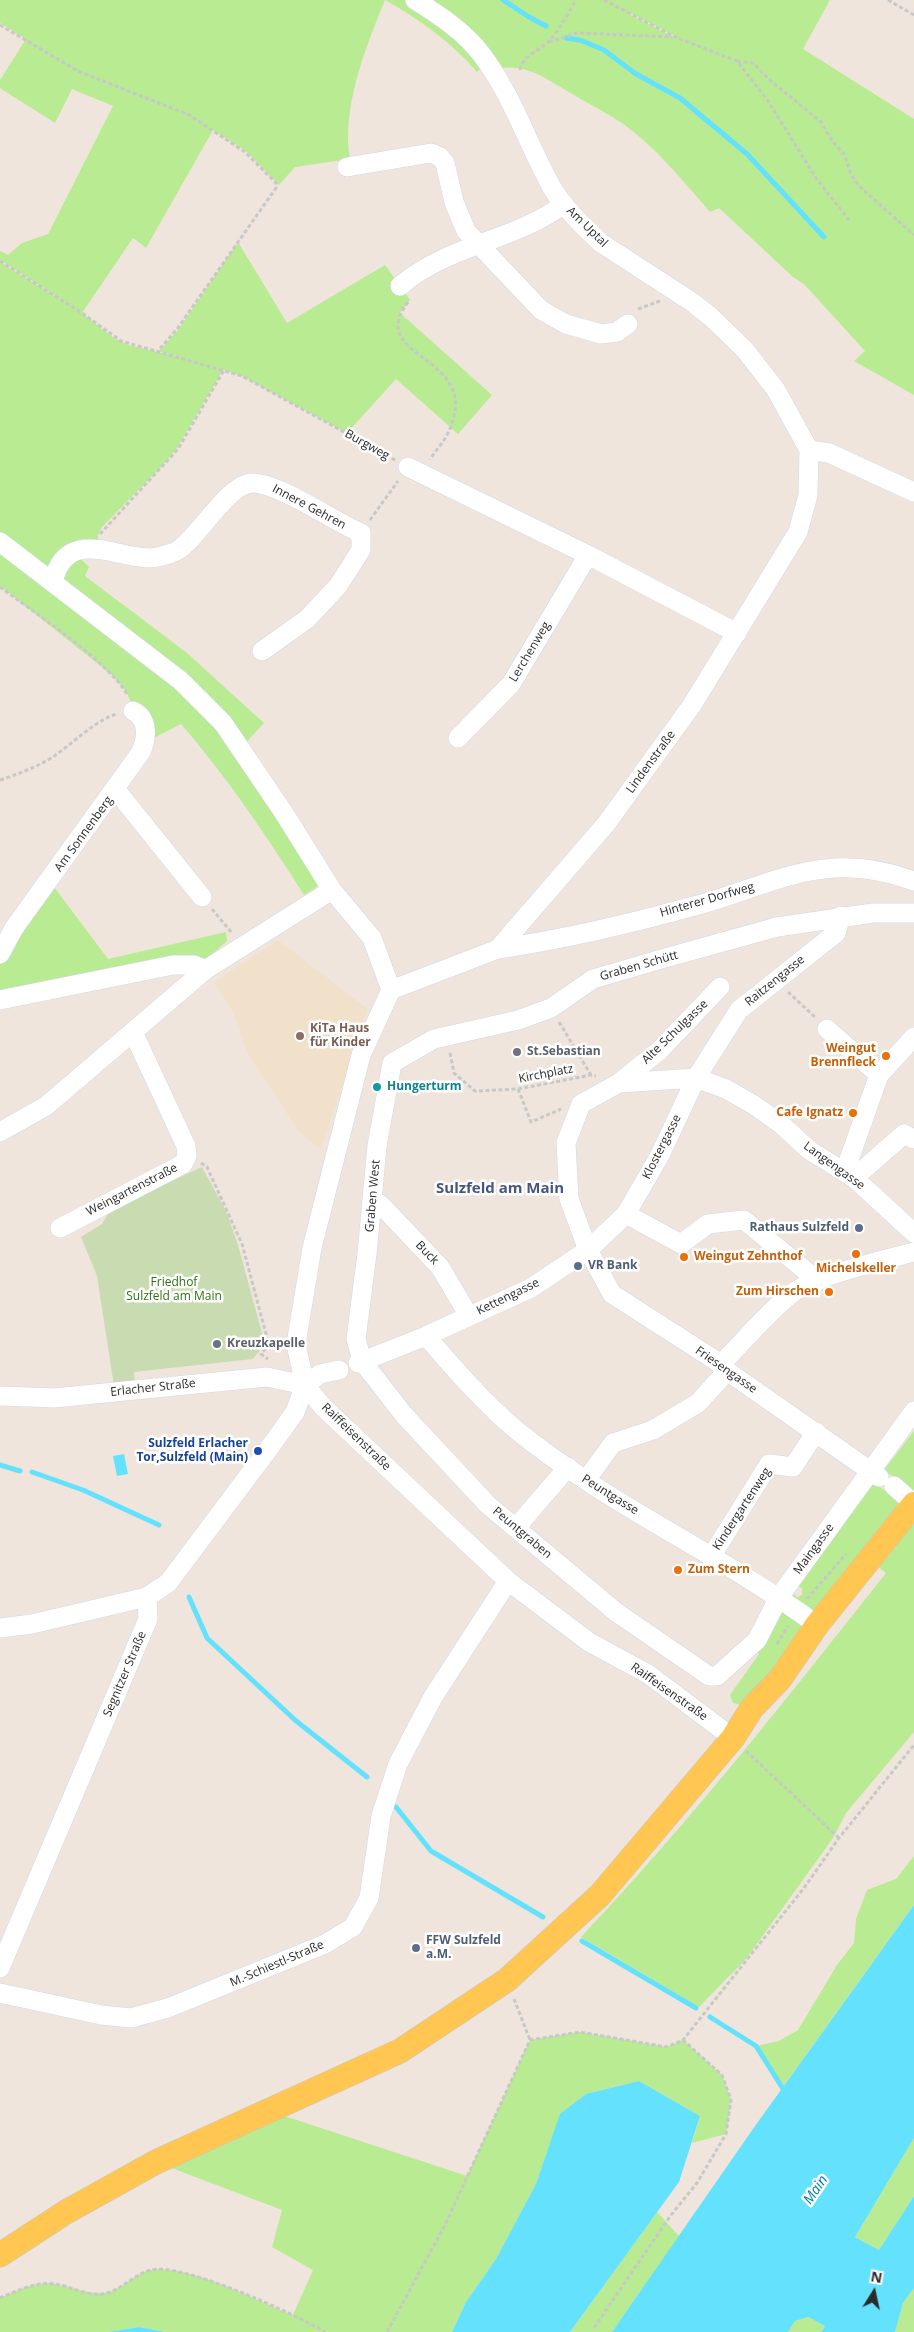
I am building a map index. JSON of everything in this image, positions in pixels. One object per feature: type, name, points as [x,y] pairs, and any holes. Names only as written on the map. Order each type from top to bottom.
[{"type":"main road","points":[[0,2255],[66,2212],[156,2162],[400,2051],[507,1980],[600,1895],[732,1738],[752,1708],[780,1679],[817,1625],[914,1504]]},
{"type":"street","name":"Am Uptal","points":[[415,0],[453,26],[481,54],[520,118],[552,187],[564,204],[601,243],[711,316],[745,350],[776,390],[809,450]]},
{"type":"street","points":[[347,167],[430,153],[437,154],[445,162],[454,202],[466,231],[533,302],[551,317],[581,330],[601,334],[617,332],[628,324]]},
{"type":"street","points":[[405,293],[423,269],[478,244],[535,223],[564,204]]},
{"type":"street","points":[[809,450],[829,453],[914,492]]},
{"type":"street","name":"Lindenstraße","points":[[391,990],[498,950],[606,824],[692,705],[798,532],[808,495],[809,450]]},
{"type":"street","points":[[408,467],[588,555],[737,632]]},
{"type":"street","name":"Innere Gehren","points":[[53,582],[61,563],[69,556],[86,549],[97,549],[150,558],[177,552],[232,493],[250,483],[271,486],[341,525],[361,533],[361,550],[338,586],[307,619],[262,651]]},
{"type":"street","points":[[0,542],[181,681],[223,722],[332,890],[372,938],[391,990]]},
{"type":"street","name":"Lerchenweg","points":[[458,738],[511,684],[588,555]]},
{"type":"street","name":"Am Sonnenberg","points":[[0,954],[14,928],[142,752],[147,732],[142,721],[133,711]]},
{"type":"street","points":[[116,790],[202,896]]},
{"type":"street","name":"Hinterer Dorfweg","points":[[498,950],[543,943],[698,905],[804,871],[854,867],[873,869],[914,881]]},
{"type":"street","points":[[0,1132],[46,1106],[205,970],[332,890]]},
{"type":"street","name":"Graben Schütt","points":[[392,1063],[434,1039],[518,1020],[551,1008],[593,979],[778,927],[841,916],[873,913],[914,913]]},
{"type":"street","name":"Raitzengasse","points":[[696,1078],[739,1010],[836,933],[841,916]]},
{"type":"street","points":[[0,1000],[173,964],[194,965],[205,970]]},
{"type":"street","name":"Alte Schulgasse","points":[[619,1083],[660,1050],[720,987]]},
{"type":"street","name":"Raiffeisenstraße","points":[[391,990],[361,1055],[312,1248],[296,1344],[305,1385],[323,1407],[508,1581],[589,1642],[648,1674],[732,1738]]},
{"type":"street","points":[[827,1029],[879,1075]]},
{"type":"street","name":"Weingartenstraße","points":[[60,1228],[183,1164],[187,1156],[186,1146],[133,1032]]},
{"type":"street","points":[[849,1175],[879,1075],[914,1036]]},
{"type":"street","points":[[361,1055],[392,1063]]},
{"type":"street","name":"Graben West","points":[[360,1362],[356,1339],[377,1146],[391,1078],[392,1063]]},
{"type":"street","name":"Alte Schulgasse","points":[[619,1083],[696,1078]]},
{"type":"street","name":"Langengasse","points":[[696,1078],[726,1089],[754,1105],[782,1125],[809,1150],[849,1175],[914,1233]]},
{"type":"street","name":"Klostergasse","points":[[626,1214],[660,1155],[696,1078]]},
{"type":"street","name":"Friesengasse","points":[[619,1083],[581,1104],[566,1143],[569,1199],[588,1250],[612,1294],[724,1368],[881,1478],[914,1504]]},
{"type":"street","points":[[849,1175],[904,1134],[914,1139]]},
{"type":"street","name":"Buck","points":[[372,1204],[380,1204],[440,1267],[470,1316]]},
{"type":"street","points":[[626,1214],[681,1244],[708,1224],[744,1220],[818,1281]]},
{"type":"street","name":"Kettengasse","points":[[360,1362],[426,1336],[530,1288],[588,1250],[626,1214]]},
{"type":"street","points":[[586,1480],[613,1443],[653,1430],[698,1404],[724,1368],[792,1293],[818,1281],[914,1252]]},
{"type":"street","name":"Peuntgasse","points":[[426,1336],[460,1376],[515,1429],[586,1480],[779,1597],[817,1625]]},
{"type":"street","name":"Peuntgraben","points":[[360,1362],[404,1415],[488,1505],[616,1612],[664,1647],[709,1676]]},
{"type":"street","points":[[0,1628],[32,1624],[147,1597],[168,1583],[274,1443],[295,1412],[305,1385],[320,1374],[340,1370]]},
{"type":"street","name":"Erlacher Straße","points":[[0,1396],[54,1398],[267,1377],[305,1385]]},
{"type":"street","name":"Maingasse","points":[[709,1676],[717,1676],[757,1640],[779,1597],[881,1478],[914,1411]]},
{"type":"street","name":"Kindergartenweg","points":[[711,1557],[768,1464],[794,1467],[816,1432]]},
{"type":"street","points":[[520,1523],[568,1467]]},
{"type":"street","name":"M.-Schiestl-Straße","points":[[0,1993],[101,2015],[131,2018],[168,2008],[316,1948],[353,1927],[369,1898],[381,1816],[398,1764],[433,1697],[508,1581]]},
{"type":"street","name":"Segnitzer Straße","points":[[0,1968],[148,1619],[147,1597]]},
{"type":"street","points":[[648,1674],[664,1647]]},
{"type":"path","points":[[549,42],[576,0]]},
{"type":"path","points":[[604,0],[675,37],[737,61],[753,63],[770,81],[821,122],[833,142],[844,154],[852,176],[860,187],[914,235]]},
{"type":"path","points":[[888,0],[914,14]]},
{"type":"path","points":[[0,25],[78,71],[124,91],[189,115],[245,152],[276,183],[276,188],[188,314],[158,351]]},
{"type":"path","points":[[520,70],[521,65],[538,47],[577,33],[675,37]]},
{"type":"path","points":[[737,61],[768,102],[816,178],[849,220]]},
{"type":"path","name":"Burgweg","points":[[0,261],[82,313],[114,338],[128,345],[158,351],[242,376],[408,467]]},
{"type":"path","points":[[628,324],[638,310],[657,303],[674,290]]},
{"type":"path","points":[[405,293],[397,327],[402,340],[444,375],[456,396],[452,425],[443,441]]},
{"type":"path","points":[[97,549],[99,535],[103,528],[164,467],[178,448],[224,370]]},
{"type":"path","points":[[361,533],[408,467]]},
{"type":"path","points":[[0,587],[100,664],[125,692],[133,711],[122,711],[104,718],[52,757],[24,772],[0,780]]},
{"type":"path","points":[[202,896],[242,945]]},
{"type":"path","points":[[775,980],[827,1029]]},
{"type":"path","name":"Kirchplatz","points":[[450,1052],[454,1073],[476,1091],[518,1089],[591,1074],[551,1008]]},
{"type":"path","points":[[518,1089],[531,1122],[556,1110]]},
{"type":"path","points":[[187,1156],[207,1167],[228,1211],[242,1244],[269,1345],[261,1354],[276,1365]]},
{"type":"path","points":[[732,1738],[838,1838]]},
{"type":"path","points":[[530,2040],[580,2032],[667,2047],[683,2040],[804,1888],[838,1838],[914,1745]]},
{"type":"path","points":[[387,2332],[445,2225],[530,2040],[507,1980]]},
{"type":"path","points":[[594,2328],[671,2215],[697,2183],[726,2134],[731,2100],[722,2075],[683,2040]]},
{"type":"path","points":[[0,2298],[27,2287],[54,2283],[82,2292],[106,2293],[151,2270],[177,2271],[231,2289],[309,2322],[325,2332]]},
{"type":"shaded area","name":"KiTa Haus für Kinder","points":[[278,940],[368,1009],[321,1149],[299,1132],[248,1054],[233,1012],[214,982]]},
{"type":"green space","points":[[0,0],[385,0],[363,57],[352,99],[348,140],[350,159],[295,167],[279,185],[246,151],[213,130],[146,248],[133,238],[82,313],[114,338],[128,345],[184,358],[159,351],[178,330],[238,242],[287,323],[385,265],[410,300],[400,313],[492,395],[458,434],[396,379],[347,433],[242,376],[205,364],[223,370],[177,448],[163,465],[102,527],[98,535],[97,548],[76,554],[89,567],[85,576],[187,653],[264,723],[242,747],[324,882],[304,895],[246,807],[181,724],[148,741],[126,691],[112,675],[0,586],[0,262],[73,307],[0,260],[0,251],[8,255],[22,243],[48,234],[113,106],[72,89],[55,123],[0,88],[0,80],[26,39],[0,23]]},
{"type":"green space","points":[[385,0],[406,0],[417,7],[446,31],[481,68],[477,72],[456,50],[434,32]]},
{"type":"green space","points":[[425,0],[830,0],[803,49],[914,119],[914,395],[854,361],[865,351],[804,284],[793,277],[719,208],[710,212],[669,165],[634,132],[616,119],[536,74],[520,69],[500,68]],"holes":[[[628,12],[674,37],[627,13]]]},
{"type":"green space","points":[[51,883],[108,959],[226,932],[227,941],[201,964],[0,998],[0,959]]},
{"type":"green space","name":"Friedhof Sulzfeld am Main","points":[[202,1167],[226,1211],[238,1245],[265,1344],[253,1359],[134,1372],[135,1384],[114,1386],[97,1276],[81,1237],[102,1224],[111,1209]]},
{"type":"green space","points":[[914,1431],[914,1732],[846,1813],[833,1838],[746,1959],[699,2007],[581,1937],[700,1804],[886,1573],[870,1560],[752,1708],[733,1703],[730,1695],[759,1654],[756,1652],[792,1594],[798,1597],[802,1595],[802,1588],[796,1586],[874,1483],[888,1493],[898,1480],[884,1470]]},
{"type":"green space","points":[[914,1856],[914,1905],[782,2088],[756,2046],[779,2041],[798,2030],[837,1965],[854,1943],[856,1919],[867,1890],[896,1879]]},
{"type":"green space","points":[[580,2032],[667,2047],[683,2040],[722,2075],[731,2100],[726,2134],[692,2143],[700,2116],[639,2081],[586,2094],[561,2114],[536,2184],[496,2259],[466,2302],[452,2332],[166,2332],[139,2327],[109,2332],[0,2332],[0,2298],[20,2289],[48,2283],[104,2293],[115,2290],[139,2274],[151,2270],[166,2269],[183,2272],[223,2285],[293,2315],[313,2270],[272,2247],[282,2210],[156,2162],[269,2111],[467,2176],[530,2040]]},
{"type":"green space","points":[[914,2138],[914,2196],[879,2250],[855,2237]]},
{"type":"green space","points":[[657,2212],[679,2236],[612,2332],[570,2332]]},
{"type":"green space","points":[[914,2288],[914,2332],[895,2332],[903,2303]]},
{"type":"green space","points":[[808,2317],[825,2326],[821,2332],[788,2332],[795,2321]]},
{"type":"water","points":[[124,1454],[128,1474],[117,1476],[113,1456]]},
{"type":"water","name":"Main","points":[[914,1905],[914,2138],[855,2237],[879,2250],[914,2196],[914,2288],[903,2303],[895,2332],[821,2332],[825,2326],[808,2317],[795,2321],[788,2332],[612,2332],[755,2126]]},
{"type":"water","points":[[639,2081],[700,2116],[679,2182],[570,2332],[452,2332],[466,2302],[496,2259],[536,2184],[560,2114],[586,2094]]},
{"type":"water","points":[[139,2327],[166,2332],[109,2332]]},
{"type":"waterway","points":[[503,0],[546,26]]},
{"type":"waterway","points":[[566,38],[580,40],[604,50],[636,74],[680,98],[747,154],[824,237]]},
{"type":"waterway","points":[[0,1465],[20,1471]]},
{"type":"waterway","points":[[32,1472],[83,1490],[159,1525]]},
{"type":"waterway","points":[[189,1597],[207,1638],[295,1720],[367,1777]]},
{"type":"waterway","points":[[396,1807],[431,1851],[543,1917]]},
{"type":"waterway","points":[[582,1941],[696,2008]]},
{"type":"waterway","points":[[710,2017],[756,2046],[785,2092]]},
{"type":"place","name":"KiTa Haus für Kinder","points":[[300,1036]]},
{"type":"place","name":"St.Sebastian","points":[[517,1052]]},
{"type":"place","name":"Weingut Brennfleck","points":[[886,1056]]},
{"type":"place","name":"Hungerturm","points":[[377,1087]]},
{"type":"place","name":"Cafe Ignatz","points":[[853,1113]]},
{"type":"place","name":"Rathaus Sulzfeld","points":[[859,1228]]},
{"type":"place","name":"Michelskeller","points":[[856,1254]]},
{"type":"place","name":"Weingut Zehnthof","points":[[684,1257]]},
{"type":"place","name":"VR Bank","points":[[578,1266]]},
{"type":"place","name":"Zum Hirschen","points":[[829,1292]]},
{"type":"place","name":"Kreuzkapelle","points":[[217,1344]]},
{"type":"place","name":"Sulzfeld Erlacher Tor,Sulzfeld (Main)","points":[[258,1451]]},
{"type":"place","name":"Zum Stern","points":[[678,1570]]},
{"type":"place","name":"FFW Sulzfeld a.M.","points":[[416,1948]]},
{"type":"district","name":"Sulzfeld am Main","points":[[500,1189]]}]
